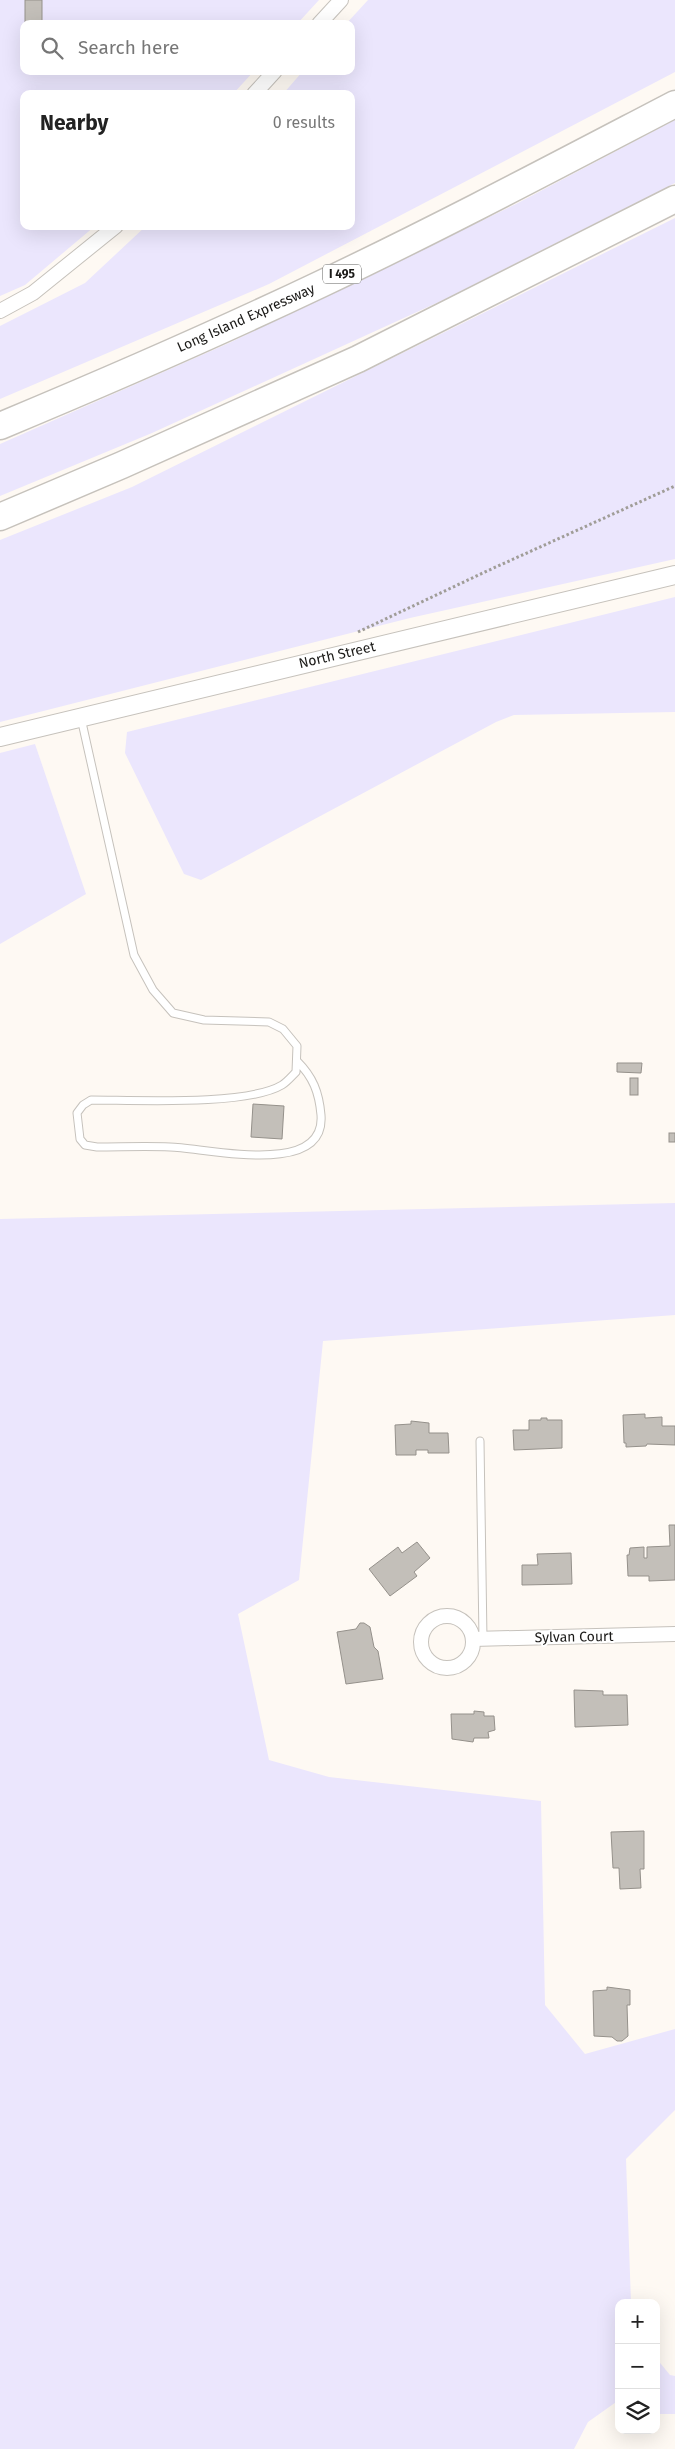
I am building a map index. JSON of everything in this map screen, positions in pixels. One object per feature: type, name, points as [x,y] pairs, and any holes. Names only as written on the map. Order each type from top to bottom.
[{"type":"highway","name":"Long Island Expressway","points":[[0,426],[89,389],[322,284],[675,104]]},
{"type":"highway","points":[[0,517],[122,465],[358,359],[675,199]]},
{"type":"street","points":[[323,20],[341,0]]},
{"type":"street","points":[[258,90],[271,75]]},
{"type":"street","points":[[0,310],[33,293],[111,230]]},
{"type":"street","name":"North Street","points":[[0,737],[675,575]]},
{"type":"street","name":"Sylvan Court","points":[[478,1639],[675,1634]]},
{"type":"lane","points":[[80,718],[134,955],[153,990],[173,1013],[204,1020],[269,1022],[283,1029],[297,1046],[296,1072],[282,1086],[249,1096],[189,1100],[91,1100],[82,1105],[77,1113],[80,1139],[85,1145],[97,1147],[170,1146],[258,1156],[294,1152],[313,1143],[322,1128],[320,1096],[309,1074],[297,1061]]},
{"type":"lane","points":[[478,1639],[480,1441]]},
{"type":"path","points":[[356,632],[487,570],[675,486]]},
{"type":"shaded area","points":[[0,0],[319,0],[301,20],[20,20],[20,75],[250,75],[237,90],[20,90],[20,230],[90,230],[25,285],[0,296]]},
{"type":"shaded area","points":[[368,0],[675,0],[675,72],[269,284],[0,399],[0,326],[85,283],[142,230],[355,230],[355,90],[286,90],[300,75],[355,75],[355,20],[350,20]]},
{"type":"shaded area","points":[[675,120],[675,183],[441,301],[152,433],[0,496],[0,444],[229,343],[516,204]]},
{"type":"shaded area","points":[[675,218],[675,559],[410,618],[0,722],[0,540],[132,487]]},
{"type":"shaded area","points":[[675,597],[675,712],[514,715],[496,722],[201,880],[184,874],[125,753],[127,732]]},
{"type":"shaded area","points":[[35,744],[86,894],[0,944],[0,753]]},
{"type":"shaded area","points":[[675,1203],[675,1315],[323,1341],[299,1580],[238,1614],[269,1760],[329,1777],[541,1801],[545,2005],[585,2054],[675,2029],[675,2110],[626,2159],[631,2299],[615,2299],[615,2403],[588,2422],[574,2449],[0,2449],[0,1219]]},
{"type":"shaded area","points":[[660,2363],[670,2375],[675,2376],[675,2414],[660,2414]]},
{"type":"building","points":[[25,0],[42,0],[42,20],[25,20]]},
{"type":"building","points":[[617,1063],[642,1063],[641,1073],[617,1072]]},
{"type":"building","points":[[630,1078],[638,1078],[638,1095],[630,1095]]},
{"type":"building","points":[[253,1104],[284,1106],[282,1139],[251,1137]]},
{"type":"building","points":[[669,1133],[675,1133],[675,1142],[669,1142]]},
{"type":"building","points":[[645,1414],[645,1418],[662,1417],[662,1426],[675,1426],[675,1445],[647,1444],[646,1446],[626,1447],[626,1443],[624,1443],[623,1415]]},
{"type":"building","points":[[541,1418],[562,1420],[562,1448],[514,1450],[513,1430],[529,1430],[529,1420],[541,1420]]},
{"type":"building","points":[[411,1421],[429,1423],[429,1433],[448,1433],[449,1453],[428,1453],[428,1450],[416,1450],[416,1455],[396,1455],[395,1425],[411,1424]]},
{"type":"building","points":[[669,1525],[675,1525],[675,1580],[649,1581],[649,1576],[628,1576],[627,1555],[629,1555],[630,1548],[644,1547],[644,1558],[647,1558],[647,1547],[670,1546]]},
{"type":"building","points":[[417,1542],[430,1558],[414,1572],[417,1576],[390,1596],[369,1569],[398,1547],[402,1553]]},
{"type":"building","points":[[571,1553],[572,1584],[522,1585],[522,1565],[538,1565],[537,1554]]},
{"type":"building","points":[[360,1623],[370,1627],[374,1647],[378,1651],[383,1679],[346,1684],[337,1632],[356,1629]]},
{"type":"building","points":[[574,1690],[603,1691],[603,1695],[627,1695],[628,1725],[575,1727]]},
{"type":"building","points":[[474,1711],[484,1712],[484,1716],[494,1716],[495,1730],[488,1732],[489,1738],[474,1738],[473,1742],[452,1739],[451,1714],[474,1714]]},
{"type":"building","points":[[644,1831],[644,1869],[640,1869],[641,1888],[620,1889],[619,1868],[613,1868],[611,1832]]},
{"type":"building","points":[[607,1987],[630,1990],[630,2005],[627,2005],[628,2036],[622,2041],[617,2041],[612,2037],[594,2036],[593,1991],[607,1990]]}]
